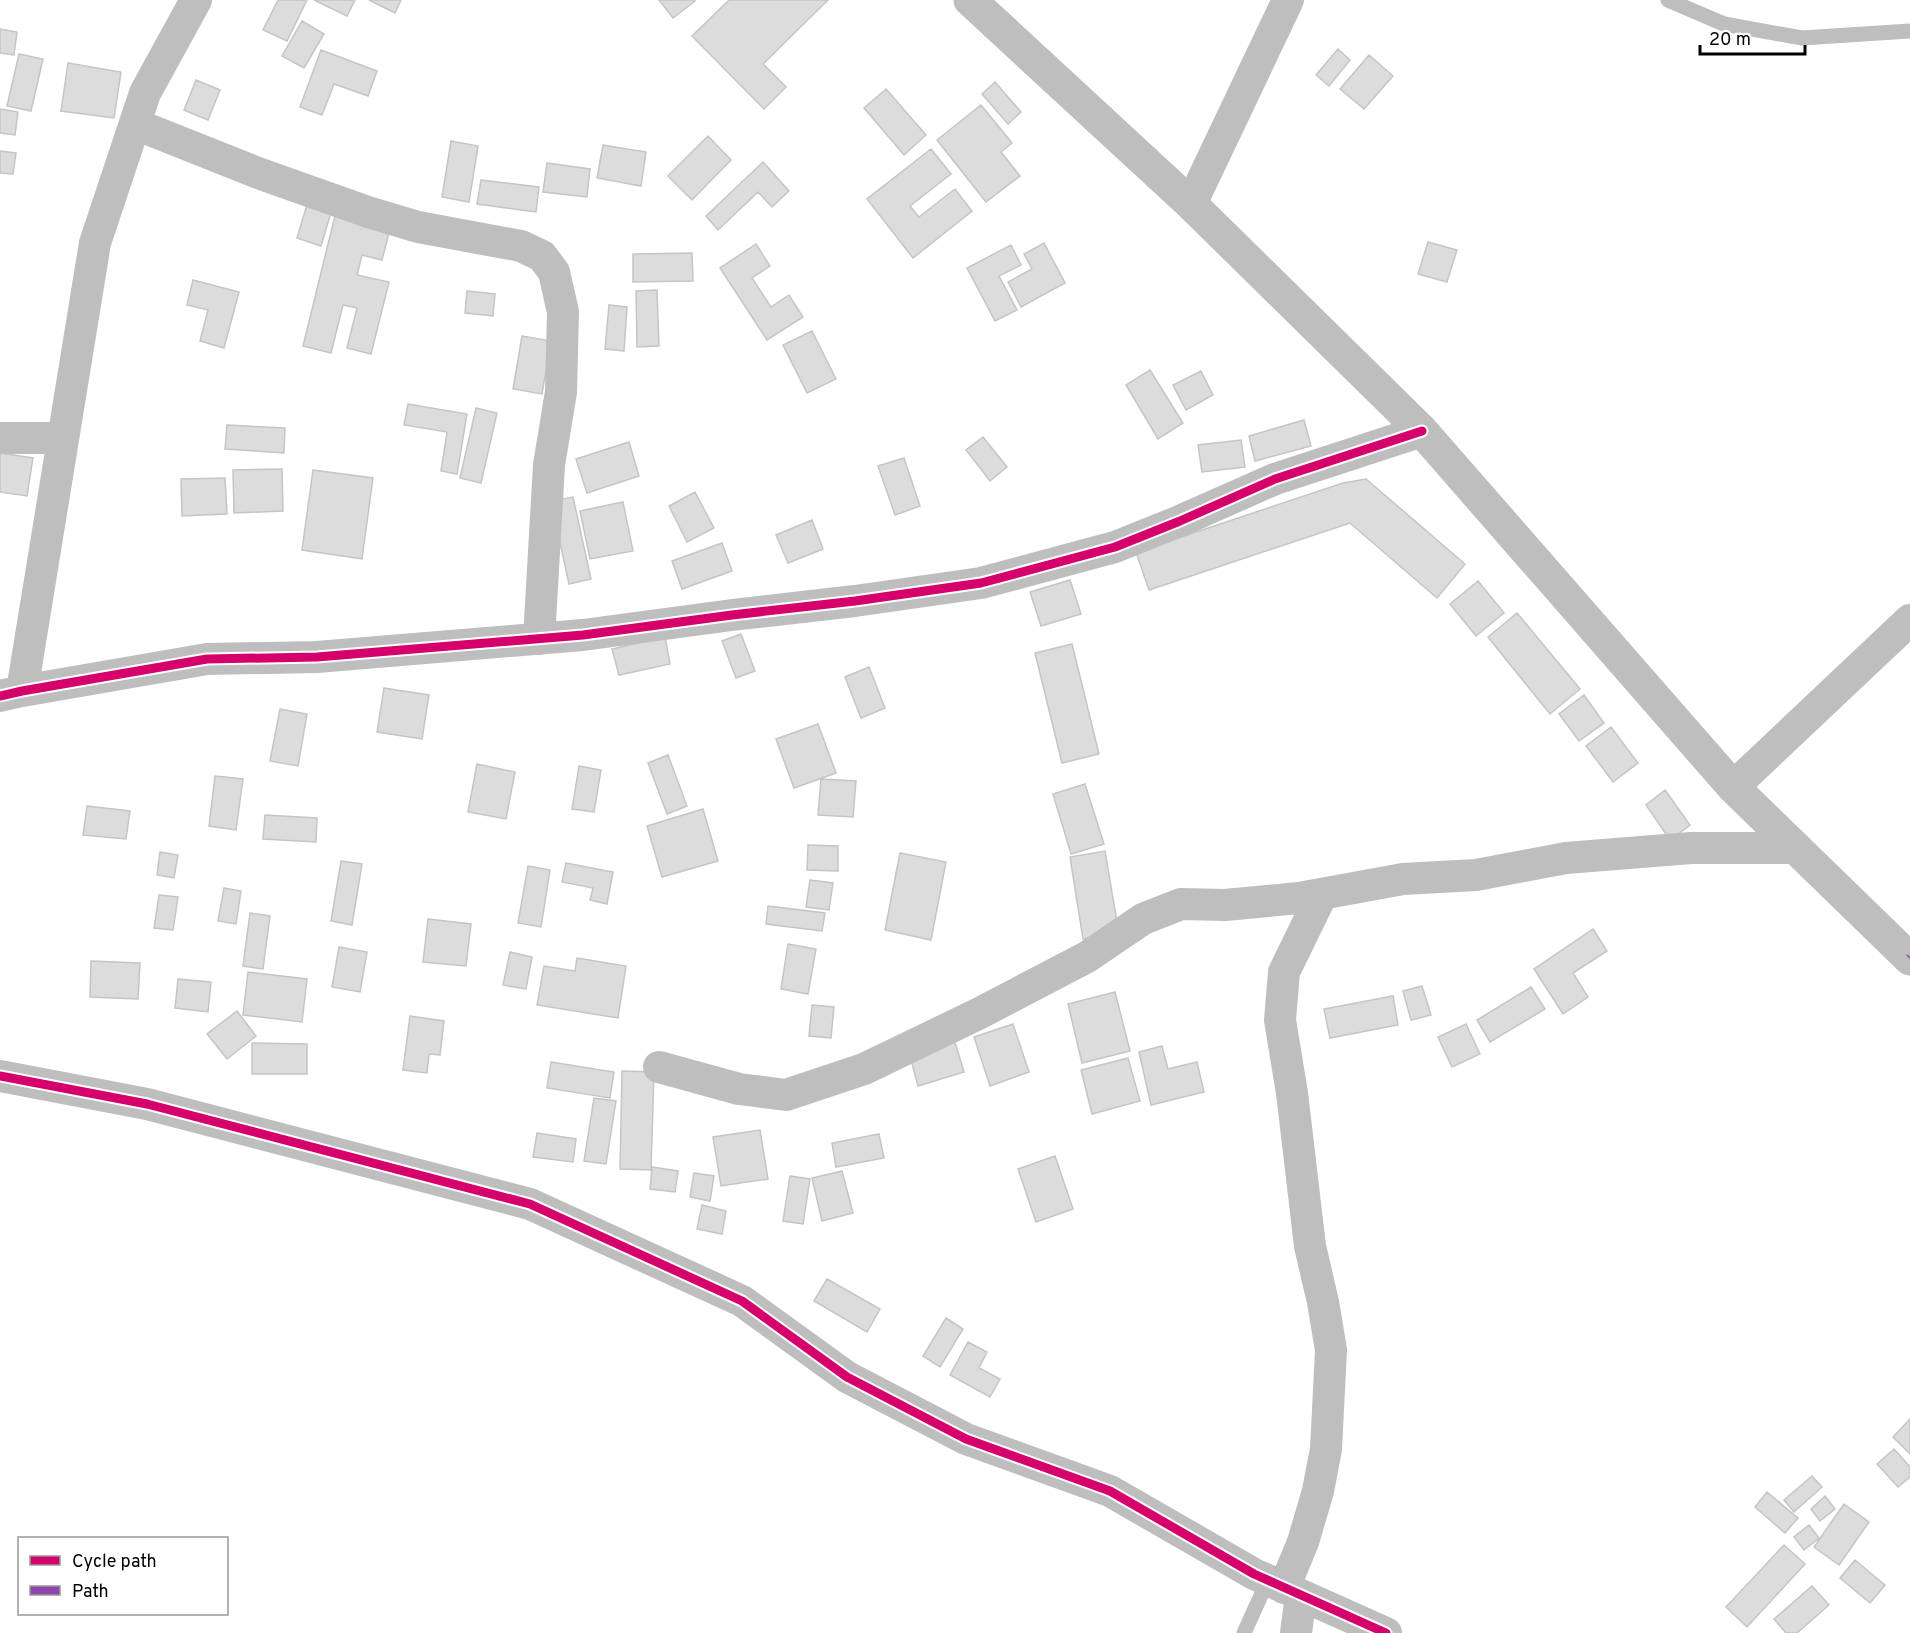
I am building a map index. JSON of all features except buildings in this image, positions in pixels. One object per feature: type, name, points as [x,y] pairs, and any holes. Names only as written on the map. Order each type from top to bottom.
[{"type":"street","points":[[196,0],[146,93],[95,243],[63,438],[11,693],[207,659],[317,657],[584,635],[732,615],[855,602],[981,583],[1115,547],[1180,522],[1275,479],[1422,431]]},
{"type":"street","points":[[970,0],[1191,204],[1422,431],[1733,787],[1910,959]]},
{"type":"street","points":[[1191,204],[1288,0]]},
{"type":"street","points":[[135,124],[258,173],[368,212],[418,227],[521,246],[542,256],[554,272],[563,312],[561,392],[549,465],[539,639]]},
{"type":"street","points":[[0,438],[63,438]]},
{"type":"street","points":[[1733,787],[1910,620]]},
{"type":"street","points":[[659,1067],[739,1089],[786,1095],[864,1069],[980,1013],[1087,957],[1143,919],[1181,904],[1225,905],[1322,894],[1403,879],[1476,875],[1566,858],[1691,848],[1796,848]]},
{"type":"street","points":[[1296,1633],[1284,1588],[1303,1542],[1320,1481],[1326,1449],[1331,1350],[1310,1246],[1292,1093],[1280,1020],[1284,972],[1322,894]]},
{"type":"street","points":[[0,1076],[147,1104],[530,1204],[742,1301],[847,1377],[966,1439],[1110,1491],[1284,1588],[1386,1633]]},
{"type":"lane","points":[[1668,0],[1724,24],[1802,38],[1910,31]]},
{"type":"lane","points":[[1244,1633],[1284,1588]]},
{"type":"cycle path","points":[[0,696],[207,659],[317,657],[583,635],[981,583],[1115,547],[1275,479],[1422,431]]},
{"type":"cycle path","points":[[0,1076],[147,1104],[530,1204],[742,1301],[847,1377],[966,1439],[1110,1491],[1254,1574],[1386,1633]]}]
